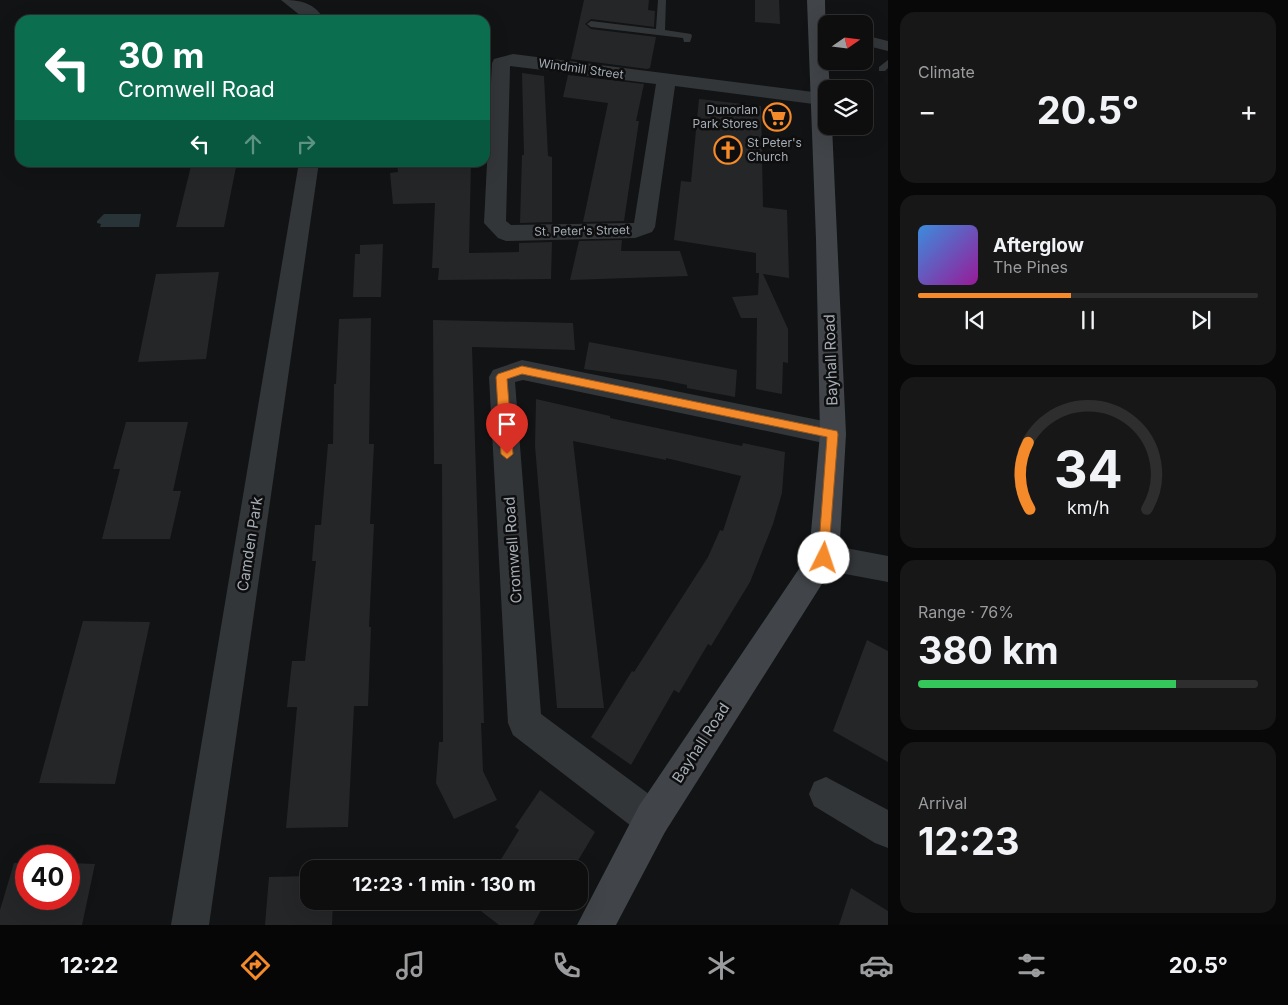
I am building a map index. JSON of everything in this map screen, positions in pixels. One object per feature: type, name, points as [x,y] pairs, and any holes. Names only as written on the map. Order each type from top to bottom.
[{"type":"street","points":[[290,0],[312,15]]},
{"type":"street","name":"Bayhall Road","points":[[816,0],[819,15]]},
{"type":"street","points":[[873,42],[888,46]]},
{"type":"street","name":"Windmill Street","points":[[495,223],[501,63],[513,60],[818,99]]},
{"type":"street","name":"St. Peter's Street","points":[[495,223],[506,233],[635,231],[644,227],[666,80]]},
{"type":"street","name":"Bayhall Road","points":[[596,925],[652,819],[824,558],[833,434],[822,135]]},
{"type":"street","name":"Camden Park","points":[[190,925],[309,167]]},
{"type":"street","name":"Cromwell Road","points":[[652,819],[525,723],[502,377],[522,370],[833,434]]},
{"type":"street","points":[[824,558],[888,569]]},
{"type":"street","points":[[826,794],[888,830]]},
{"type":"lane","points":[[660,32],[662,0]]},
{"type":"lane","points":[[591,24],[688,36],[687,40]]},
{"type":"shaded area","points":[[104,214],[141,214],[139,227],[100,227],[101,224],[97,223],[97,221]]},
{"type":"building","points":[[584,0],[649,0],[648,10],[655,11],[654,27],[591,19],[585,24],[591,29],[656,37],[650,68],[571,59]]},
{"type":"building","points":[[755,0],[779,0],[780,24],[755,22]]},
{"type":"building","points":[[522,73],[544,76],[548,156],[552,157],[552,222],[520,223],[522,155],[524,155]]},
{"type":"building","points":[[568,75],[644,84],[636,121],[639,121],[624,221],[583,222],[608,103],[563,97]]},
{"type":"building","points":[[699,99],[761,106],[763,207],[787,210],[789,278],[763,274],[788,329],[788,363],[783,362],[782,394],[756,389],[757,318],[741,318],[732,297],[758,295],[759,273],[756,273],[756,253],[674,240],[681,181],[691,182]]},
{"type":"building","points":[[191,167],[236,167],[224,227],[176,227]]},
{"type":"building","points":[[398,167],[471,167],[469,253],[519,252],[519,243],[552,242],[551,279],[438,280],[439,268],[432,268],[435,203],[393,204],[390,173],[398,172]]},
{"type":"building","points":[[622,240],[621,251],[680,251],[688,276],[570,280],[579,241]]},
{"type":"building","points":[[383,244],[381,297],[353,297],[355,254],[360,254],[360,245]]},
{"type":"building","points":[[219,272],[206,359],[138,362],[156,274]]},
{"type":"building","points":[[371,318],[369,444],[374,444],[370,524],[374,524],[369,627],[371,627],[368,706],[354,706],[348,827],[286,828],[297,707],[287,707],[292,661],[305,661],[316,561],[312,561],[315,525],[321,525],[328,444],[333,444],[334,384],[336,384],[339,319]]},
{"type":"building","points":[[433,320],[573,323],[575,350],[472,347],[484,723],[481,723],[483,771],[497,800],[454,819],[436,783],[439,742],[443,742],[442,464],[434,464]]},
{"type":"building","points":[[589,342],[737,370],[735,397],[687,388],[687,385],[663,380],[584,369]]},
{"type":"building","points":[[536,399],[610,416],[610,418],[742,446],[743,443],[785,452],[782,493],[773,524],[750,582],[711,646],[708,644],[679,693],[674,690],[631,765],[591,737],[632,671],[634,672],[708,557],[720,530],[723,531],[741,476],[666,458],[666,460],[573,441],[604,708],[557,708],[535,446]]},
{"type":"building","points":[[126,422],[188,422],[173,491],[181,491],[170,539],[102,539],[120,469],[113,469]]},
{"type":"building","points":[[83,621],[150,622],[115,784],[39,783]]},
{"type":"building","points":[[867,640],[888,651],[888,762],[833,731]]},
{"type":"building","points":[[540,790],[595,832],[578,860],[501,860],[519,830],[515,827]]},
{"type":"building","points":[[14,863],[15,910],[80,910],[80,863],[95,864],[82,925],[0,925],[0,910]]},
{"type":"building","points":[[300,876],[300,910],[333,910],[332,925],[265,925],[269,877]]},
{"type":"building","points":[[851,888],[888,911],[888,925],[839,925]]},
{"type":"building","points":[[480,910],[541,910],[533,925],[499,925]]},
{"type":"place","name":"Dunorlan Park Stores","points":[[777,117]]},
{"type":"place","name":"St Peter's Church","points":[[728,150]]},
{"type":"route","points":[[507,454],[502,377],[522,370],[833,434],[824,558]]}]
